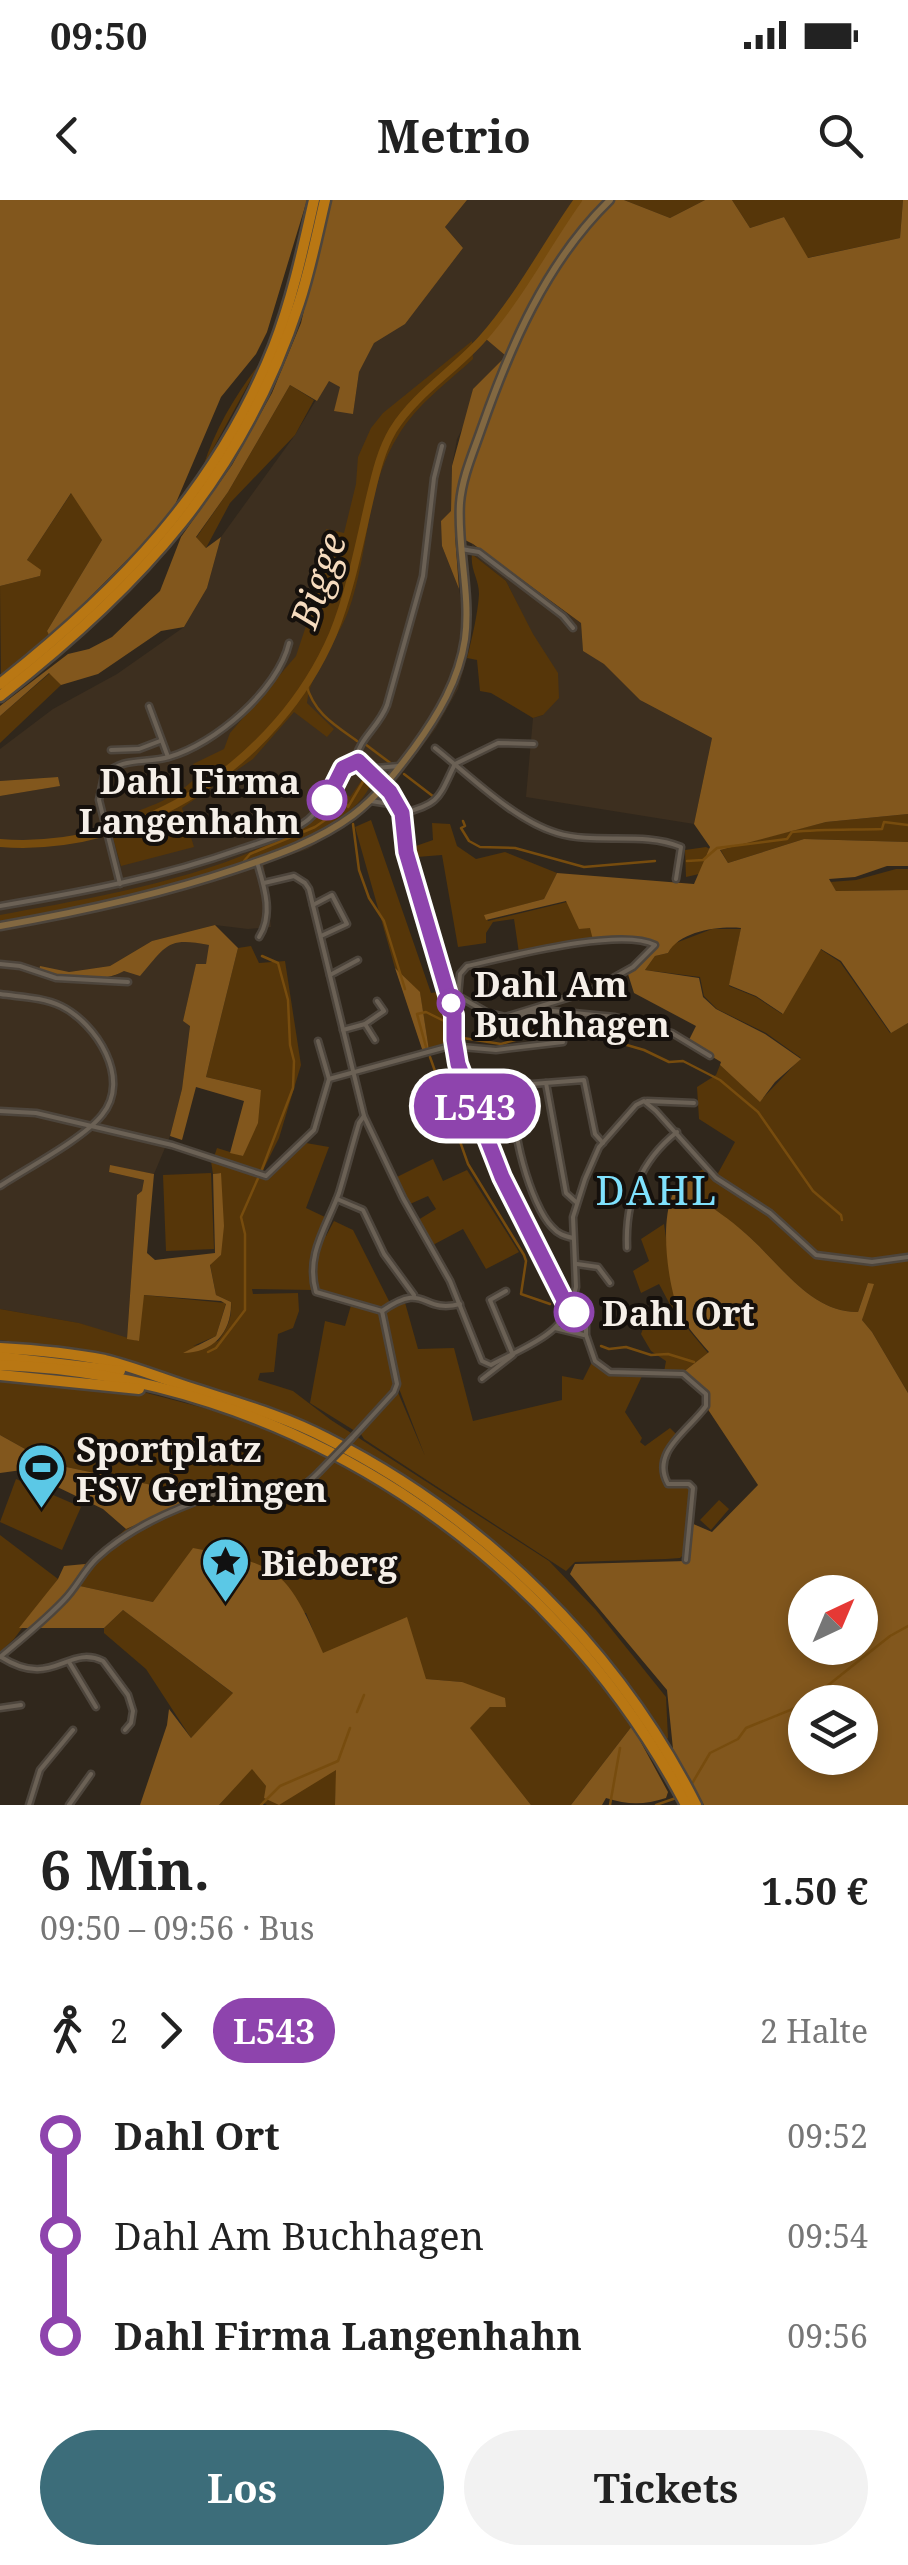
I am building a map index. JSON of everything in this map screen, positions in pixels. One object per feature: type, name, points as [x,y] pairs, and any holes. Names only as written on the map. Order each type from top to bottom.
[{"type":"highway","points":[[0,684],[115,584],[154,544],[204,480],[240,420],[275,343],[314,200]]},
{"type":"highway","points":[[0,696],[124,590],[192,514],[224,469],[248,427],[284,347],[325,200]]},
{"type":"highway","points":[[0,1348],[54,1351],[108,1361],[250,1407],[324,1436],[408,1484],[491,1547],[534,1586],[602,1660],[696,1805]]},
{"type":"highway","points":[[0,1356],[114,1369],[174,1383]]},
{"type":"highway","points":[[0,1365],[112,1378],[184,1394],[258,1420],[353,1462],[406,1493],[486,1554],[595,1664],[671,1766],[686,1805]]},
{"type":"highway","points":[[0,1374],[184,1394]]},
{"type":"main road","points":[[0,926],[145,896],[257,862],[316,838],[370,801],[387,783],[442,708],[462,655],[466,609],[461,498],[502,373],[556,264],[581,229],[610,200]]},
{"type":"street","points":[[0,906],[193,866],[297,828],[322,807],[340,771],[356,761],[360,743],[385,712],[423,576],[434,478],[442,446]]},
{"type":"street","points":[[461,549],[480,552],[573,628]]},
{"type":"street","points":[[120,884],[98,791],[110,769],[125,762],[168,757],[212,735],[250,704],[278,672],[289,643]]},
{"type":"street","points":[[149,706],[168,757]]},
{"type":"street","points":[[112,750],[139,749],[162,740]]},
{"type":"street","points":[[370,801],[387,801],[401,810],[436,801],[455,764],[498,744],[534,744]]},
{"type":"street","points":[[435,748],[519,814],[558,834],[654,841],[681,848],[676,879]]},
{"type":"street","points":[[356,761],[376,768],[401,766]]},
{"type":"street","points":[[365,764],[387,783]]},
{"type":"street","points":[[376,768],[401,810],[406,852],[450,998],[458,1064],[502,1177],[565,1302],[586,1325],[592,1357],[604,1370],[683,1374],[706,1394],[706,1406],[671,1444],[662,1472],[668,1484],[689,1484],[693,1488],[686,1560]]},
{"type":"street","points":[[257,862],[264,884],[266,926],[259,937]]},
{"type":"street","points":[[264,884],[288,876],[299,878],[309,890],[364,1116],[460,1304],[482,1361],[491,1364],[555,1328],[566,1315],[565,1302],[575,1292],[577,1264],[573,1238],[577,1203],[603,1142],[636,1105],[647,1101],[694,1103]]},
{"type":"street","points":[[313,905],[332,894],[347,924],[321,936]]},
{"type":"street","points":[[458,996],[460,974],[467,966],[623,939],[655,945],[633,967],[590,991],[504,1018]]},
{"type":"street","points":[[330,974],[358,960]]},
{"type":"street","points":[[0,964],[56,978],[128,982]]},
{"type":"street","points":[[0,994],[46,1000],[79,1017],[99,1040],[110,1064],[113,1086],[107,1108],[92,1126],[0,1186]]},
{"type":"street","points":[[450,998],[458,996],[504,1018],[557,1010],[615,1017],[672,1034],[710,1056]]},
{"type":"street","points":[[343,1030],[365,1024],[384,1011],[378,1001]]},
{"type":"street","points":[[365,1024],[375,1040]]},
{"type":"street","points":[[318,1041],[329,1079]]},
{"type":"street","points":[[0,1111],[36,1113],[172,1145],[266,1176],[314,1130],[329,1079],[455,1046],[496,1050],[562,1042]]},
{"type":"street","points":[[573,1238],[554,1230],[540,1211],[530,1186],[515,1119],[514,1105],[520,1091],[532,1084],[584,1080],[595,1134],[603,1142]]},
{"type":"street","points":[[546,1083],[566,1193],[577,1203]]},
{"type":"street","points":[[647,1101],[716,1178],[770,1214],[816,1255],[872,1262],[908,1257]]},
{"type":"street","points":[[364,1116],[358,1123],[336,1198],[315,1248],[312,1282],[316,1292],[382,1311],[414,1295]]},
{"type":"street","points":[[627,1248],[628,1213],[635,1184],[646,1163],[677,1132]]},
{"type":"street","points":[[336,1198],[364,1210],[384,1254],[414,1295],[441,1307],[460,1304]]},
{"type":"street","points":[[577,1264],[598,1267],[610,1283]]},
{"type":"street","points":[[482,1379],[509,1360],[513,1351],[490,1300],[506,1291]]},
{"type":"street","points":[[125,1730],[132,1723],[131,1702],[107,1664],[92,1656],[30,1671],[0,1656],[67,1598],[98,1558],[127,1535],[168,1513],[222,1492],[269,1498],[289,1496],[304,1488],[394,1392],[397,1384],[382,1311]]},
{"type":"street","points":[[555,1328],[586,1335]]},
{"type":"street","points":[[69,1662],[96,1707]]},
{"type":"street","points":[[0,1708],[21,1705]]},
{"type":"street","points":[[29,1805],[40,1770],[73,1730]]},
{"type":"street","points":[[69,1805],[90,1774]]},
{"type":"shaded area","points":[[0,200],[307,200],[267,332],[256,354],[221,397],[175,505],[156,531],[50,637],[47,631],[102,540],[71,493],[27,560],[41,570],[40,576],[0,586]]},
{"type":"shaded area","points":[[330,200],[467,200],[445,227],[463,248],[405,324],[374,343],[359,372],[353,414],[334,411],[340,387],[329,381],[317,401],[290,385],[228,492],[196,537],[206,548],[221,537],[207,588],[184,627],[161,631],[98,674],[61,685],[49,673],[0,716],[0,706],[68,654],[112,637],[160,591],[181,537],[232,465],[272,393],[301,323]]},
{"type":"shaded area","points":[[467,200],[576,200],[486,338],[506,356],[473,389],[468,417],[457,439],[451,511],[442,546],[463,611],[458,654],[467,658],[458,689],[436,728],[397,780],[365,812],[308,849],[264,864],[271,927],[215,925],[152,941],[110,966],[71,972],[109,979],[169,943],[181,940],[210,945],[206,965],[196,965],[183,1021],[190,1025],[182,1089],[170,1136],[154,1174],[110,1166],[109,1172],[144,1180],[137,1195],[127,1339],[78,1323],[0,1309],[0,796],[59,786],[57,777],[0,781],[0,749],[53,709],[117,674],[184,627],[207,588],[221,537],[295,435],[328,380],[341,386],[353,413],[359,372],[374,342],[405,323],[463,248],[445,227]]},
{"type":"shaded area","points":[[576,200],[624,200],[670,218],[705,200],[732,200],[750,228],[784,217],[808,258],[900,238],[903,200],[908,200],[908,814],[826,822],[720,850],[728,863],[804,839],[908,842],[908,866],[887,866],[855,877],[829,879],[836,891],[908,890],[908,1023],[891,1033],[841,961],[821,949],[783,1014],[756,996],[729,985],[741,928],[711,929],[690,935],[668,953],[655,956],[645,970],[699,978],[703,997],[716,1009],[765,1034],[801,1059],[760,1102],[721,1062],[688,1042],[696,1026],[634,993],[627,971],[655,945],[623,938],[593,940],[590,928],[579,929],[566,901],[486,920],[484,915],[544,899],[557,873],[694,884],[710,847],[694,824],[712,738],[640,700],[604,664],[583,651],[581,623],[455,535],[459,589],[442,546],[441,521],[451,511],[452,466],[473,389],[506,356],[486,339]]},
{"type":"shaded area","points":[[624,200],[705,200],[670,218]]},
{"type":"shaded area","points":[[732,200],[903,200],[900,238],[807,258],[784,217],[750,228]]},
{"type":"shaded area","points":[[472,341],[473,359],[405,425],[379,478],[348,612],[309,691],[307,703],[334,729],[327,737],[294,712],[253,759],[182,808],[194,847],[121,866],[108,821],[156,804],[189,784],[198,775],[193,764],[224,749],[230,733],[296,656],[314,602],[326,529],[344,533],[358,457],[371,428],[383,413]]},
{"type":"shaded area","points":[[260,363],[203,467],[227,412]]},
{"type":"shaded area","points":[[290,385],[314,400],[295,435],[230,503],[206,548],[196,538],[228,492]]},
{"type":"shaded area","points":[[72,492],[102,540],[47,631],[50,637],[1,676],[0,586],[40,576],[27,560]]},
{"type":"shaded area","points":[[472,544],[581,623],[583,651],[604,663],[640,700],[712,738],[694,824],[526,797],[533,718],[543,715],[533,636],[506,581],[472,554]]},
{"type":"shaded area","points":[[472,554],[506,581],[558,673],[559,698],[543,715],[533,718],[491,693],[480,691],[477,660],[467,658],[479,594]]},
{"type":"shaded area","points":[[50,673],[61,685],[0,743],[0,716]]},
{"type":"shaded area","points":[[366,774],[372,781],[352,809],[314,834],[263,856],[145,891],[0,921],[0,915],[133,889],[232,860],[312,817],[339,789],[350,797]]},
{"type":"shaded area","points":[[58,777],[60,786],[0,796],[0,781]]},
{"type":"shaded area","points":[[908,814],[908,842],[804,839],[728,863],[720,849],[826,822]]},
{"type":"shaded area","points":[[371,820],[431,993],[444,991],[452,1025],[449,1044],[429,1050],[420,993],[395,968],[355,827]]},
{"type":"shaded area","points":[[432,823],[450,824],[457,846],[476,859],[505,852],[557,873],[544,899],[485,915],[488,921],[567,902],[591,927],[593,940],[519,953],[514,919],[493,922],[486,933],[486,943],[458,947],[442,855],[417,857],[413,847],[433,840]]},
{"type":"shaded area","points":[[710,849],[708,872],[686,877],[685,850]]},
{"type":"shaded area","points":[[908,869],[908,890],[836,891],[830,882],[856,880]]},
{"type":"shaded area","points":[[215,925],[238,948],[206,1077],[261,1090],[258,1123],[243,1156],[230,1153],[244,1101],[196,1087],[182,1140],[170,1136],[182,1089],[190,1026],[183,1021],[196,964],[206,964],[209,945],[184,942],[169,946],[140,976],[124,971],[104,978],[82,979],[39,971],[40,966],[69,972],[110,966],[152,941]]},
{"type":"shaded area","points":[[712,929],[741,929],[729,986],[782,1014],[820,949],[840,962],[890,1033],[908,1023],[908,1393],[862,1320],[868,1283],[858,1312],[825,1304],[695,1195],[698,1172],[707,1167],[716,1177],[735,1142],[699,1119],[697,1087],[716,1075],[720,1065],[760,1101],[801,1058],[766,1033],[717,1009],[704,996],[700,977],[645,970],[655,956],[668,953],[673,944]]},
{"type":"shaded area","points":[[251,946],[259,963],[285,961],[301,1065],[279,1138],[262,1172],[214,1157],[217,1148],[243,1156],[261,1090],[206,1077],[238,948]]},
{"type":"shaded area","points":[[395,968],[420,992],[429,1050],[422,1049]]},
{"type":"shaded area","points":[[306,1143],[329,1147],[306,1208],[327,1218],[322,1235],[326,1236],[334,1221],[353,1230],[390,1303],[381,1312],[396,1384],[355,1431],[310,1403],[325,1321],[345,1326],[352,1302],[317,1291],[312,1264],[313,1290],[252,1289],[253,1294],[298,1293],[299,1311],[293,1328],[278,1334],[274,1372],[260,1373],[258,1380],[293,1391],[331,1420],[549,1561],[596,1610],[666,1697],[666,1740],[575,1622],[517,1563],[436,1499],[307,1424],[240,1398],[110,1355],[0,1340],[0,1309],[79,1323],[138,1341],[143,1295],[226,1303],[216,1336],[193,1346],[218,1341],[229,1323],[231,1302],[216,1295],[210,1264],[221,1255],[220,1173],[213,1174],[211,1161],[266,1179]]},
{"type":"shaded area","points":[[433,1159],[443,1181],[467,1170],[519,1252],[486,1269],[463,1229],[431,1246],[418,1220],[436,1209],[428,1196],[410,1204],[397,1177]]},
{"type":"shaded area","points":[[110,1165],[154,1174],[147,1253],[155,1260],[215,1253],[213,1174],[221,1173],[221,1255],[210,1265],[216,1295],[231,1302],[228,1323],[212,1345],[183,1353],[216,1336],[226,1304],[144,1295],[139,1341],[127,1339],[137,1195],[144,1180],[109,1172]]},
{"type":"shaded area","points":[[698,1172],[695,1195],[825,1304],[858,1312],[868,1283],[874,1284],[862,1320],[908,1393],[908,1805],[704,1805],[673,1749],[667,1690],[570,1574],[575,1564],[687,1561],[691,1523],[712,1532],[758,1485],[707,1408],[707,1393],[682,1373],[709,1352],[680,1313],[669,1274],[666,1230],[674,1192],[683,1179]]},
{"type":"shaded area","points":[[211,1173],[214,1249],[166,1251],[163,1175]]},
{"type":"shaded area","points":[[664,1224],[677,1312],[687,1326],[682,1326],[708,1353],[682,1373],[664,1372],[666,1361],[651,1351],[641,1334],[647,1318],[661,1310],[667,1316],[674,1312],[659,1284],[641,1293],[633,1271],[649,1261],[641,1239]]},
{"type":"shaded area","points":[[404,1299],[418,1349],[454,1348],[473,1421],[562,1400],[562,1376],[583,1380],[592,1362],[609,1373],[643,1374],[625,1412],[645,1446],[670,1428],[678,1436],[666,1454],[663,1479],[664,1486],[692,1488],[684,1554],[680,1558],[575,1562],[566,1571],[364,1439],[359,1431],[397,1390],[425,1456],[398,1386],[383,1312]]},
{"type":"shaded area","points":[[0,1380],[143,1392],[227,1414],[305,1444],[401,1497],[483,1556],[592,1667],[632,1726],[571,1805],[531,1805],[469,1728],[490,1707],[462,1682],[426,1679],[322,1653],[306,1613],[153,1602],[80,1586],[85,1564],[126,1529],[202,1496],[52,1464],[0,1435]]},
{"type":"shaded area","points":[[0,1435],[52,1464],[204,1496],[126,1529],[103,1509],[22,1470],[0,1473]]},
{"type":"shaded area","name":"Sportplatz FSV Gerlingen","points":[[16,1479],[81,1507],[62,1550],[0,1522]]},
{"type":"shaded area","points":[[719,1500],[729,1509],[711,1530],[700,1520]]},
{"type":"shaded area","points":[[0,1535],[58,1579],[0,1652]]},
{"type":"shaded area","points":[[193,1548],[245,1560],[278,1576],[300,1604],[323,1653],[407,1617],[426,1679],[462,1682],[505,1698],[506,1707],[490,1707],[470,1728],[531,1805],[335,1805],[336,1770],[279,1805],[264,1798],[266,1786],[252,1769],[219,1805],[140,1805],[169,1709],[191,1738],[233,1693],[123,1610],[104,1628],[19,1628],[64,1566],[85,1564],[80,1586],[153,1602]]},
{"type":"shaded area","points":[[123,1610],[234,1694],[191,1738],[146,1669],[104,1633],[104,1628]]},
{"type":"shaded area","points":[[632,1726],[668,1792],[666,1798],[636,1803],[606,1798],[602,1805],[571,1805]]},
{"type":"shaded area","points":[[252,1768],[266,1786],[337,1769],[335,1805],[219,1805]]},
{"type":"waterway","name":"Bigge","points":[[0,843],[52,842],[103,833],[152,815],[198,791],[240,759],[277,722],[309,680],[333,634],[378,465],[393,430],[496,322],[578,200]]},
{"type":"waterway","points":[[306,684],[319,710],[357,741]]},
{"type":"waterway","points":[[365,744],[393,765]]},
{"type":"waterway","points":[[404,774],[434,797]]},
{"type":"waterway","points":[[348,807],[367,775]]},
{"type":"waterway","points":[[244,861],[250,854],[315,827],[347,805]]},
{"type":"waterway","points":[[463,821],[465,826],[461,828],[469,841],[480,847],[515,848],[584,867],[655,861]]},
{"type":"waterway","points":[[687,861],[703,860],[717,848],[787,839],[792,832],[882,829],[884,822],[908,825]]},
{"type":"waterway","points":[[353,824],[359,870],[369,898],[384,921],[405,989]]},
{"type":"waterway","points":[[261,1172],[293,1088],[294,1061],[288,1000],[278,963],[262,956]]},
{"type":"waterway","points":[[426,1047],[417,1014],[426,1012],[444,1021]]},
{"type":"waterway","points":[[524,1032],[542,1030]]},
{"type":"waterway","points":[[566,1032],[596,1036],[669,1062],[683,1061],[720,1080],[758,1112],[813,1191],[842,1220]]},
{"type":"waterway","points":[[463,1038],[501,1044],[515,1040]]},
{"type":"waterway","points":[[430,1057],[468,1164],[524,1255],[521,1294],[550,1304]]},
{"type":"waterway","points":[[208,1352],[216,1348],[245,1310],[245,1234],[241,1217],[259,1176]]},
{"type":"waterway","points":[[601,1346],[626,1347],[651,1355],[668,1354],[694,1362]]},
{"type":"waterway","points":[[828,1685],[908,1626]]},
{"type":"waterway","points":[[357,1712],[364,1695]]},
{"type":"waterway","points":[[690,1787],[710,1753],[738,1739],[746,1728],[788,1711]]},
{"type":"waterway","points":[[261,1805],[280,1786],[338,1761],[350,1728]]},
{"type":"waterway","points":[[610,1805],[620,1748]]},
{"type":"waterway","points":[[656,1805],[676,1798]]},
{"type":"bus line","name":"L543","points":[[327,800],[343,768],[358,761],[390,792],[402,813],[406,852],[454,1015],[458,1064],[502,1177],[565,1302],[574,1312]]},
{"type":"place","name":"Dahl Firma Langenhahn","points":[[327,800]]},
{"type":"place","name":"Dahl Am Buchhagen","points":[[451,1003]]},
{"type":"place","name":"Dahl Ort","points":[[574,1312]]},
{"type":"place","name":"Sportplatz FSV Gerlingen","points":[[41,1510]]},
{"type":"place","name":"Bieberg","points":[[226,1604]]},
{"type":"district","name":"DAHL","points":[[657,1189]]}]
